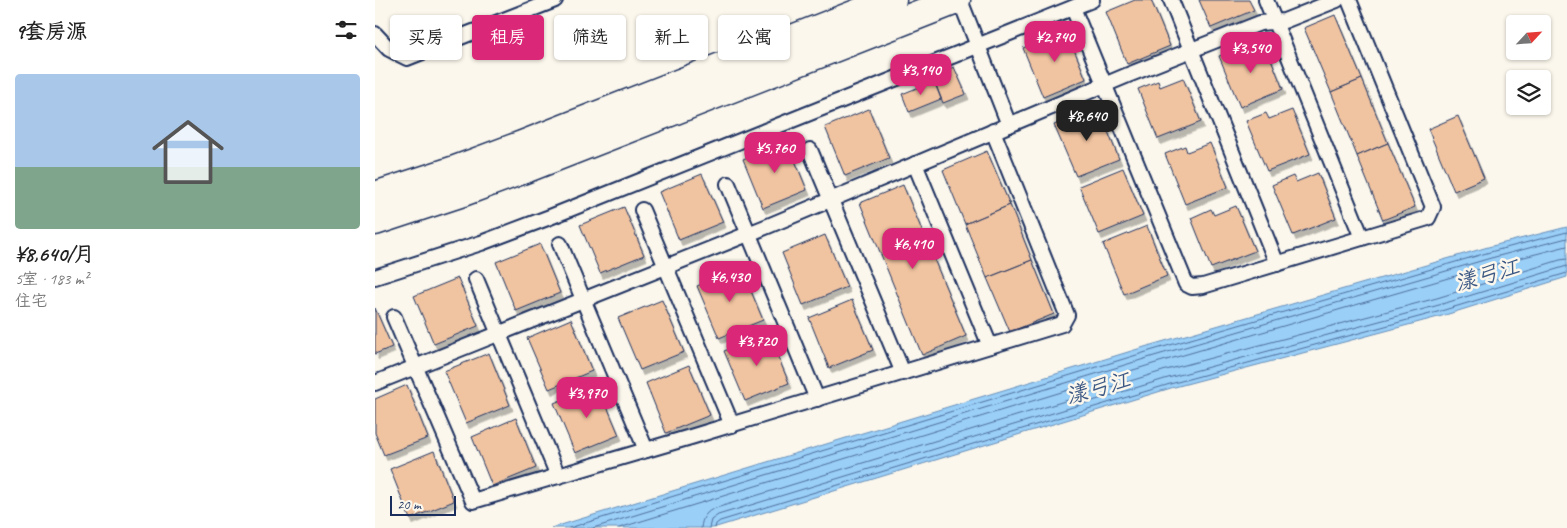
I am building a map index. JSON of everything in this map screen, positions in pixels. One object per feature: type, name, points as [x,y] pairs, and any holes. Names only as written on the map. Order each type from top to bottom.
[{"type":"street","points":[[375,196],[455,170],[522,145],[892,0]]},
{"type":"street","points":[[375,221],[463,192],[530,167],[955,0]]},
{"type":"lane","points":[[375,34],[389,49],[407,58],[555,0]]},
{"type":"lane","points":[[960,0],[1009,125]]},
{"type":"lane","points":[[375,277],[481,243],[550,217],[1092,0]]},
{"type":"lane","points":[[1171,0],[1277,264]]},
{"type":"lane","points":[[1266,0],[1362,238]]},
{"type":"lane","points":[[375,383],[748,234],[1191,50],[1260,23],[1284,21],[1337,0]]},
{"type":"lane","points":[[1073,8],[1186,284],[1192,287],[1203,286],[1429,218],[1433,207],[1349,0]]},
{"type":"lane","points":[[394,317],[473,501],[1063,324],[1067,315],[993,131]]},
{"type":"lane","points":[[810,150],[903,373]]},
{"type":"lane","points":[[915,164],[990,346]]},
{"type":"lane","points":[[728,184],[817,399]]},
{"type":"lane","points":[[642,210],[732,424]]},
{"type":"lane","points":[[560,244],[646,450]]},
{"type":"lane","points":[[476,278],[558,476]]},
{"type":"water","name":"漾弓江","points":[[1567,227],[1567,277],[1442,316],[1171,388],[713,528],[551,528],[1151,345],[1488,247]]},
{"type":"building","points":[[1135,0],[1151,0],[1170,46],[1127,64],[1106,12]]},
{"type":"building","points":[[1199,0],[1249,0],[1254,10],[1211,28]]},
{"type":"building","points":[[1335,15],[1362,79],[1331,92],[1304,28]]},
{"type":"building","points":[[1066,30],[1086,79],[1043,97],[1023,48]]},
{"type":"building","points":[[1265,44],[1283,89],[1240,107],[1219,56],[1240,48],[1242,53]]},
{"type":"building","points":[[954,67],[966,94],[943,103],[932,75]]},
{"type":"building","points":[[1183,78],[1201,122],[1158,139],[1138,89],[1158,81],[1160,87]]},
{"type":"building","points":[[1362,79],[1388,143],[1357,156],[1331,92]]},
{"type":"building","points":[[934,81],[941,99],[909,112],[902,94]]},
{"type":"building","points":[[1098,107],[1119,159],[1076,176],[1054,125]]},
{"type":"building","points":[[869,109],[889,158],[845,176],[825,127]]},
{"type":"building","points":[[1292,110],[1310,154],[1267,171],[1246,121],[1266,113],[1269,119]]},
{"type":"building","points":[[1458,116],[1484,178],[1454,191],[1428,129]]},
{"type":"building","points":[[787,141],[807,190],[763,208],[743,159]]},
{"type":"building","points":[[1210,143],[1228,187],[1185,204],[1165,154],[1185,146],[1187,152]]},
{"type":"building","points":[[1388,143],[1415,207],[1383,220],[1357,156]]},
{"type":"building","points":[[987,151],[1010,205],[965,224],[943,170]]},
{"type":"building","points":[[1123,168],[1143,216],[1099,234],[1079,186]]},
{"type":"building","points":[[1318,173],[1336,218],[1293,235],[1272,185],[1293,176],[1296,182]]},
{"type":"building","points":[[702,174],[723,222],[679,240],[659,192]]},
{"type":"building","points":[[903,185],[966,336],[922,355],[860,203]]},
{"type":"building","points":[[1010,205],[1032,260],[987,278],[965,224]]},
{"type":"building","points":[[1236,206],[1255,251],[1211,268],[1191,218],[1211,209],[1214,215]]},
{"type":"building","points":[[624,207],[644,255],[600,273],[580,225]]},
{"type":"building","points":[[1147,226],[1167,276],[1124,294],[1103,244]]},
{"type":"building","points":[[825,235],[847,287],[803,305],[782,253]]},
{"type":"building","points":[[540,244],[560,293],[516,311],[496,262]]},
{"type":"building","points":[[1032,260],[1054,314],[1010,332],[987,278]]},
{"type":"building","points":[[741,267],[763,320],[719,338],[697,286]]},
{"type":"building","points":[[458,278],[478,326],[434,344],[414,296]]},
{"type":"building","points":[[662,300],[684,352],[640,370],[618,318]]},
{"type":"building","points":[[852,300],[873,350],[829,368],[809,318]]},
{"type":"building","points":[[375,308],[392,347],[375,354]]},
{"type":"building","points":[[571,319],[592,371],[549,389],[527,338]]},
{"type":"building","points":[[768,333],[789,383],[745,401],[724,351]]},
{"type":"building","points":[[489,353],[510,405],[466,423],[444,371]]},
{"type":"building","points":[[689,365],[710,415],[666,433],[646,383]]},
{"type":"building","points":[[407,385],[428,438],[384,455],[375,433],[375,399]]},
{"type":"building","points":[[598,385],[619,435],[575,453],[554,403]]},
{"type":"building","points":[[516,418],[536,468],[492,486],[472,437]]},
{"type":"building","points":[[434,451],[454,501],[410,519],[390,469]]}]
